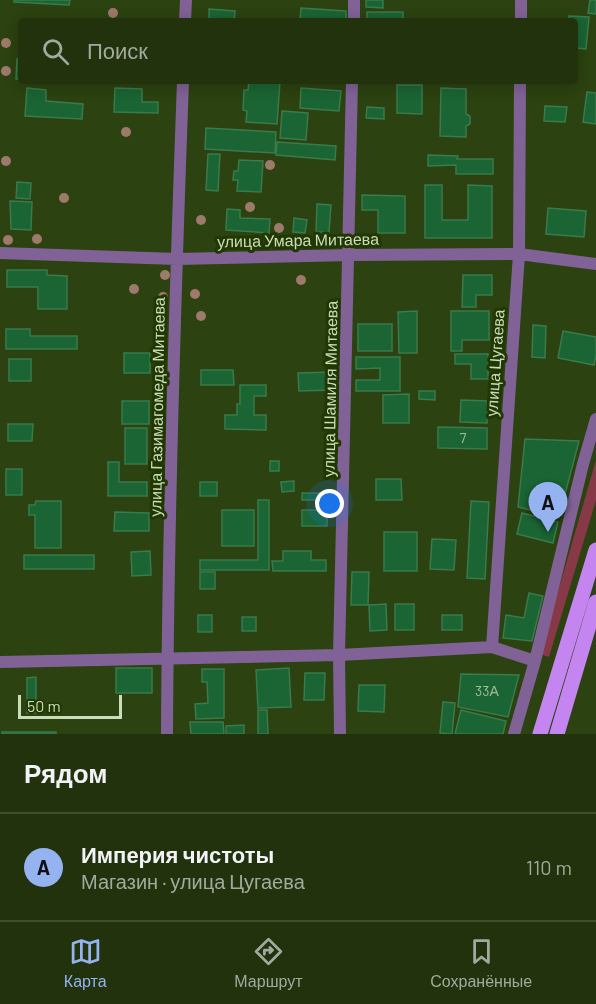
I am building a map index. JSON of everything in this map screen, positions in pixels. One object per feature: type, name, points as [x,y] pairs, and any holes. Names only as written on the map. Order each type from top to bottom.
[{"type":"main road","points":[[540,734],[596,550]]},
{"type":"main road","points":[[556,734],[596,602]]},
{"type":"street","points":[[185,18],[186,0]]},
{"type":"street","points":[[354,0],[354,18]]},
{"type":"street","points":[[521,0],[521,18]]},
{"type":"street","name":"улица Газимагомеда Митаева","points":[[167,734],[167,659],[183,84]]},
{"type":"street","name":"улица Шамиля Митаева","points":[[340,734],[339,655],[352,84]]},
{"type":"street","name":"улица Цугаева","points":[[492,647],[519,254],[520,84]]},
{"type":"street","name":"улица Умара Митаева","points":[[0,253],[177,259],[519,254],[596,264]]},
{"type":"street","points":[[514,734],[535,661],[596,419]]},
{"type":"street","points":[[0,662],[339,655],[492,647],[535,661]]},
{"type":"street","points":[[551,694],[556,734]]},
{"type":"shaded area","points":[[596,460],[596,500],[549,657],[540,654]]},
{"type":"building","points":[[14,0],[70,0],[69,5],[14,2]]},
{"type":"building","points":[[366,0],[383,0],[383,8],[366,7]]},
{"type":"building","points":[[590,0],[596,0],[596,14],[588,13]]},
{"type":"building","points":[[301,8],[346,11],[346,18],[300,18]]},
{"type":"building","points":[[209,9],[235,11],[234,18],[209,18]]},
{"type":"building","points":[[367,12],[403,12],[403,18],[367,18]]},
{"type":"building","points":[[569,16],[589,17],[586,49],[578,48],[578,18],[569,18]]},
{"type":"building","points":[[17,59],[18,59],[18,79],[16,79]]},
{"type":"building","points":[[249,84],[280,84],[277,124],[246,122],[247,111],[243,110],[244,90],[248,90]]},
{"type":"building","points":[[397,85],[422,85],[422,114],[397,113]]},
{"type":"building","points":[[27,88],[46,90],[46,101],[83,104],[82,119],[25,116]]},
{"type":"building","points":[[115,88],[142,89],[142,102],[158,102],[158,113],[114,112]]},
{"type":"building","points":[[301,88],[341,91],[339,111],[300,108]]},
{"type":"building","points":[[441,88],[466,89],[466,114],[470,116],[470,124],[466,126],[466,137],[440,136]]},
{"type":"building","points":[[587,92],[596,93],[596,124],[583,122]]},
{"type":"building","points":[[545,106],[567,107],[565,122],[544,121]]},
{"type":"building","points":[[367,107],[384,108],[384,119],[366,118]]},
{"type":"building","points":[[282,111],[308,113],[306,140],[280,138]]},
{"type":"building","points":[[206,128],[276,132],[275,153],[205,149]]},
{"type":"building","points":[[277,142],[336,146],[335,160],[276,155]]},
{"type":"building","points":[[208,154],[220,154],[218,191],[206,190]]},
{"type":"building","points":[[428,155],[458,156],[457,159],[493,159],[493,174],[456,174],[456,165],[428,166]]},
{"type":"building","points":[[239,160],[263,161],[261,192],[237,191],[238,180],[233,180],[234,171],[238,171]]},
{"type":"building","points":[[17,182],[31,183],[30,199],[16,198]]},
{"type":"building","points":[[425,185],[442,185],[442,220],[468,220],[468,185],[492,186],[492,238],[425,238]]},
{"type":"building","points":[[362,195],[405,196],[405,233],[378,233],[378,210],[362,210]]},
{"type":"building","points":[[10,201],[32,202],[31,230],[11,229]]},
{"type":"building","points":[[317,204],[331,205],[329,232],[316,232]]},
{"type":"building","points":[[548,208],[586,211],[584,237],[546,234]]},
{"type":"building","points":[[227,209],[240,210],[240,218],[270,219],[269,233],[226,230]]},
{"type":"building","points":[[294,218],[307,220],[305,233],[293,232]]},
{"type":"building","points":[[7,270],[47,270],[47,275],[67,276],[67,309],[38,309],[38,287],[7,287]]},
{"type":"building","points":[[463,275],[492,275],[492,295],[476,295],[476,307],[462,307]]},
{"type":"building","points":[[417,311],[417,353],[399,353],[398,312]]},
{"type":"building","points":[[451,311],[489,311],[489,340],[462,340],[462,351],[451,351]]},
{"type":"building","points":[[358,324],[392,324],[392,351],[358,351]]},
{"type":"building","points":[[533,325],[546,326],[545,358],[532,357]]},
{"type":"building","points":[[6,329],[30,329],[30,336],[77,336],[77,349],[6,349]]},
{"type":"building","points":[[563,331],[596,337],[594,365],[558,358]]},
{"type":"building","points":[[124,353],[150,353],[150,373],[124,373]]},
{"type":"building","points":[[455,354],[488,354],[488,379],[471,379],[471,364],[455,364]]},
{"type":"building","points":[[356,357],[400,357],[400,391],[356,391],[356,380],[380,380],[380,368],[356,369]]},
{"type":"building","points":[[9,359],[31,359],[31,381],[9,381]]},
{"type":"building","points":[[201,370],[233,370],[234,385],[201,385]]},
{"type":"building","points":[[333,372],[334,390],[299,391],[298,373]]},
{"type":"building","points":[[240,385],[266,385],[266,396],[254,396],[254,415],[266,415],[266,430],[225,429],[225,415],[237,415],[237,404],[240,404]]},
{"type":"building","points":[[419,391],[435,391],[435,400],[419,399]]},
{"type":"building","points":[[409,394],[409,423],[383,423],[383,395]]},
{"type":"building","points":[[461,400],[487,401],[487,423],[460,422]]},
{"type":"building","points":[[122,401],[149,401],[149,424],[122,424]]},
{"type":"building","points":[[8,424],[33,424],[32,441],[8,441]]},
{"type":"building","points":[[438,427],[487,428],[487,449],[438,448]]},
{"type":"building","points":[[125,428],[147,428],[147,464],[125,464]]},
{"type":"building","points":[[525,439],[579,441],[559,517],[518,507]]},
{"type":"building","points":[[270,461],[279,461],[279,471],[270,471]]},
{"type":"building","points":[[108,462],[119,462],[119,482],[147,482],[147,496],[108,496]]},
{"type":"building","points":[[6,469],[22,469],[22,495],[6,495]]},
{"type":"building","points":[[376,479],[401,479],[402,500],[376,500]]},
{"type":"building","points":[[294,481],[294,491],[282,492],[281,482]]},
{"type":"building","points":[[200,482],[217,482],[217,496],[200,496]]},
{"type":"building","points":[[302,493],[323,493],[322,500],[302,500]]},
{"type":"building","points":[[258,500],[269,500],[269,570],[200,570],[200,560],[258,560]]},
{"type":"building","points":[[36,501],[61,501],[61,548],[35,548],[35,515],[29,515],[29,505],[35,505]]},
{"type":"building","points":[[471,501],[489,502],[485,579],[467,578]]},
{"type":"building","points":[[222,510],[254,510],[254,546],[222,546]]},
{"type":"building","points":[[302,510],[327,510],[327,526],[302,526]]},
{"type":"building","points":[[115,512],[149,513],[149,531],[114,531]]},
{"type":"building","points":[[522,513],[558,522],[553,543],[517,534]]},
{"type":"building","points":[[384,532],[417,532],[417,571],[384,571]]},
{"type":"building","points":[[432,539],[456,540],[454,570],[430,569]]},
{"type":"building","points":[[150,551],[151,575],[132,576],[131,552]]},
{"type":"building","points":[[283,551],[311,551],[311,560],[326,560],[326,571],[273,571],[272,561],[283,561]]},
{"type":"building","points":[[24,555],[94,555],[94,569],[24,569]]},
{"type":"building","points":[[200,572],[215,572],[215,589],[200,589]]},
{"type":"building","points":[[352,572],[369,572],[368,605],[351,605]]},
{"type":"building","points":[[529,593],[543,596],[532,641],[503,638],[506,615],[524,618]]},
{"type":"building","points":[[386,604],[387,630],[370,631],[369,605]]},
{"type":"building","points":[[395,604],[414,604],[414,630],[395,630]]},
{"type":"building","points":[[198,615],[212,615],[212,632],[198,632]]},
{"type":"building","points":[[442,615],[462,615],[462,630],[442,630]]},
{"type":"building","points":[[242,617],[256,617],[256,631],[242,631]]},
{"type":"building","points":[[116,668],[152,668],[152,693],[116,693]]},
{"type":"building","points":[[289,668],[291,707],[258,708],[256,670]]},
{"type":"building","points":[[202,669],[224,669],[224,718],[196,719],[195,704],[208,703],[207,682],[202,682]]},
{"type":"building","points":[[305,673],[325,673],[324,700],[304,700]]},
{"type":"building","points":[[461,674],[519,675],[508,717],[458,707]]},
{"type":"building","points":[[36,677],[36,713],[27,713],[27,678]]},
{"type":"building","points":[[359,685],[385,685],[384,712],[358,711]]},
{"type":"building","points":[[443,702],[455,703],[452,734],[440,733]]},
{"type":"building","points":[[258,710],[267,710],[268,734],[258,734]]},
{"type":"building","points":[[461,710],[506,721],[503,734],[455,734]]},
{"type":"building","points":[[190,722],[223,722],[224,734],[191,734]]},
{"type":"building","points":[[244,725],[244,734],[226,734],[226,726]]},
{"type":"building","points":[[2,732],[56,732],[56,734],[2,734]]},
{"type":"place","name":"Империя чистоты","points":[[548,532]]}]
